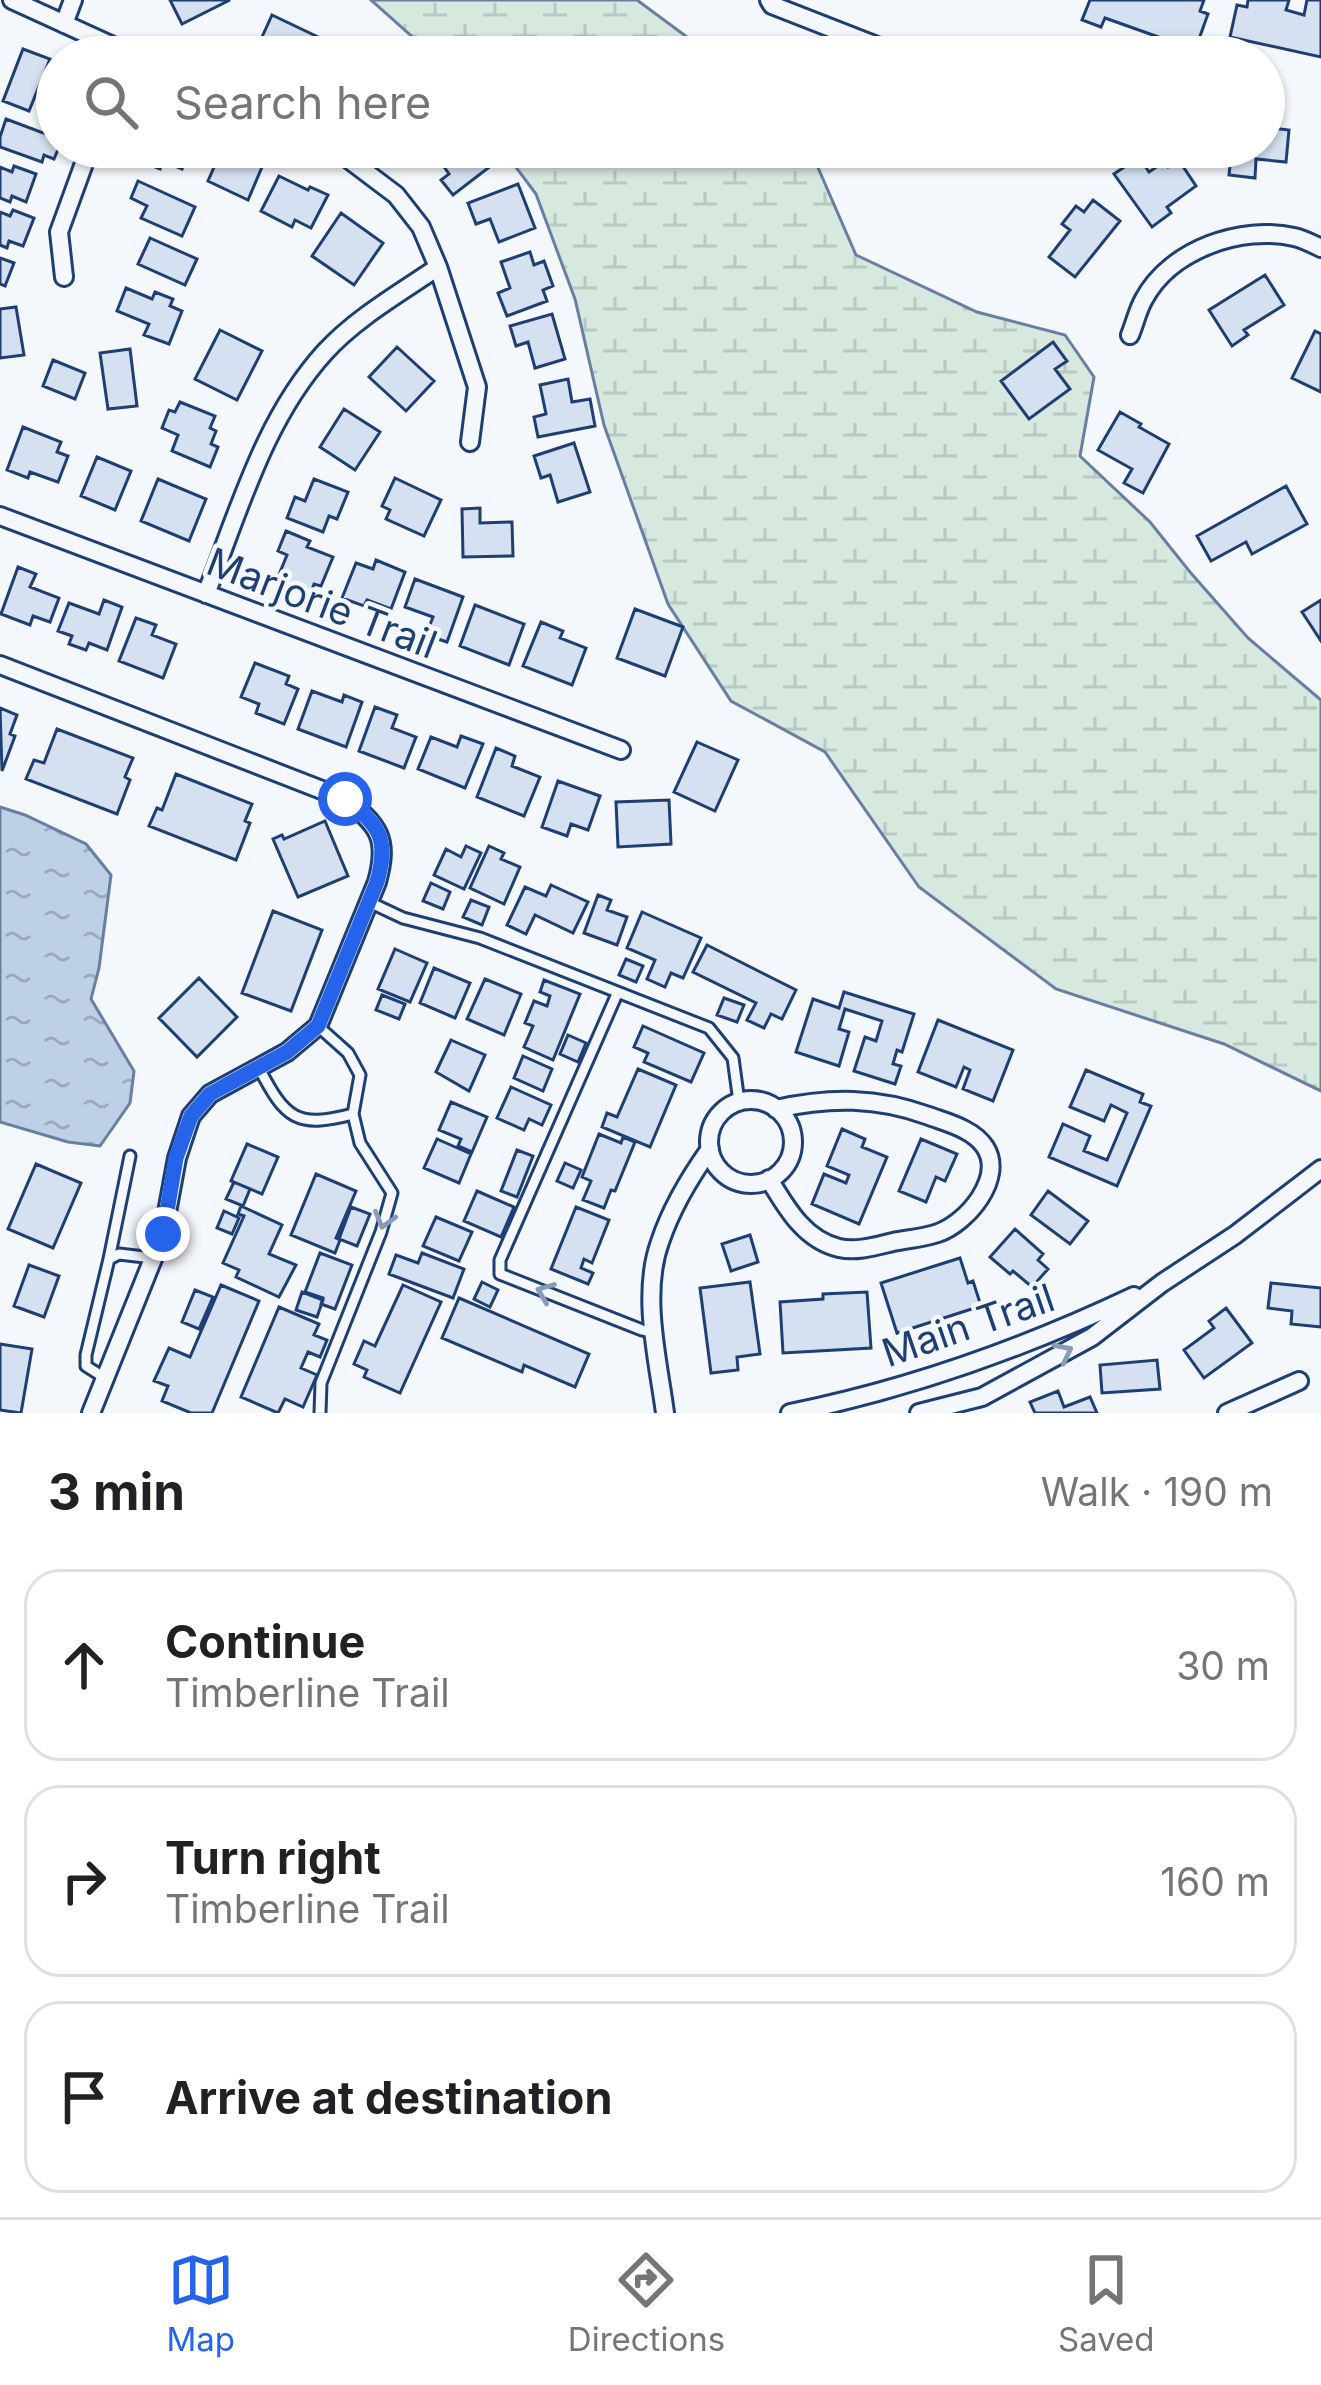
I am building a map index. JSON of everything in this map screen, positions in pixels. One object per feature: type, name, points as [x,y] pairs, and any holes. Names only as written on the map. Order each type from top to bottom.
[{"type":"street","points":[[12,0],[89,36]]},
{"type":"street","points":[[64,24],[73,0]]},
{"type":"street","points":[[770,0],[772,5],[851,36]]},
{"type":"street","points":[[64,277],[59,232],[82,168]]},
{"type":"street","points":[[360,168],[395,196],[421,227],[438,268],[477,387],[470,442]]},
{"type":"street","points":[[1130,334],[1144,297],[1169,269],[1202,247],[1252,234],[1295,237],[1321,248]]},
{"type":"street","points":[[206,594],[278,415],[326,350],[438,268]]},
{"type":"street","name":"Marjorie Trail","points":[[0,516],[621,750]]},
{"type":"street","points":[[0,665],[345,799],[370,818],[381,837],[383,859],[369,902],[318,1026],[287,1052],[210,1094],[191,1116],[176,1158],[163,1234],[91,1413]]},
{"type":"street","points":[[753,1100],[776,1108],[792,1133],[788,1161],[780,1172],[756,1183],[730,1178],[710,1149],[710,1130],[716,1118],[739,1102],[753,1100]]},
{"type":"street","points":[[769,1179],[803,1229],[836,1248],[860,1249],[942,1232],[975,1206],[987,1187],[990,1164],[985,1146],[965,1130],[905,1108],[818,1100],[776,1108]]},
{"type":"street","points":[[665,1413],[652,1285],[658,1245],[710,1149]]},
{"type":"street","name":"Main Trail","points":[[919,1413],[950,1405],[984,1405],[1019,1376],[1092,1337],[1321,1168]]},
{"type":"street","name":"Main Trail","points":[[790,1413],[1008,1351],[1162,1283]]},
{"type":"street","points":[[1008,1351],[1019,1376]]},
{"type":"street","points":[[942,1372],[950,1405]]},
{"type":"street","points":[[1227,1413],[1299,1381]]},
{"type":"lane","points":[[369,902],[403,918],[480,938],[709,1028],[733,1058],[739,1102]]},
{"type":"lane","points":[[617,994],[500,1260],[500,1274],[654,1333]]},
{"type":"lane","points":[[318,1026],[348,1053],[360,1075],[352,1114],[360,1143],[392,1193],[382,1232],[321,1383],[320,1413]]},
{"type":"lane","points":[[259,1067],[273,1095],[294,1116],[320,1123],[352,1114]]},
{"type":"lane","points":[[104,1378],[86,1366],[86,1355],[130,1156]]},
{"type":"lane","points":[[110,1259],[119,1254],[153,1258]]},
{"type":"green space","points":[[371,0],[637,0],[686,36],[411,36]]},
{"type":"green space","points":[[517,168],[818,168],[856,255],[977,312],[1065,335],[1094,377],[1080,456],[1150,522],[1248,638],[1321,700],[1321,1091],[1224,1044],[1056,989],[919,887],[825,752],[731,701],[668,604],[604,425],[575,299],[536,194]]},
{"type":"water","points":[[0,807],[86,844],[111,875],[91,999],[134,1071],[130,1103],[100,1146],[0,1122]]},
{"type":"building","points":[[170,0],[230,0],[182,24]]},
{"type":"building","points":[[1090,0],[1204,0],[1200,11],[1208,14],[1200,36],[1156,36],[1105,18],[1101,27],[1082,20]]},
{"type":"building","points":[[1248,0],[1289,0],[1286,10],[1304,15],[1307,0],[1321,0],[1321,57],[1285,49],[1285,36],[1230,36],[1237,5],[1247,7]]},
{"type":"building","points":[[272,15],[316,36],[262,36]]},
{"type":"building","points":[[23,49],[36,54],[36,94],[29,111],[3,101]]},
{"type":"building","points":[[6,119],[36,130],[36,160],[0,147]]},
{"type":"building","points":[[14,166],[36,174],[26,202],[12,196],[10,202],[0,198],[0,167],[12,172]]},
{"type":"building","points":[[214,168],[262,168],[248,200],[208,181]]},
{"type":"building","points":[[445,168],[488,168],[453,195],[441,180],[449,174]]},
{"type":"building","points":[[1123,168],[1149,172],[1184,168],[1196,186],[1167,207],[1171,213],[1152,227],[1114,174]]},
{"type":"building","points":[[1230,168],[1256,168],[1255,178],[1229,175]]},
{"type":"building","points":[[279,176],[328,195],[311,228],[295,220],[292,227],[261,211]]},
{"type":"building","points":[[138,181],[195,207],[182,236],[141,218],[147,206],[131,198]]},
{"type":"building","points":[[518,184],[535,228],[499,242],[490,219],[476,224],[468,203]]},
{"type":"building","points":[[1093,200],[1120,221],[1075,277],[1049,257],[1070,230],[1062,224],[1076,206],[1084,212]]},
{"type":"building","points":[[13,210],[34,218],[23,246],[9,241],[7,248],[0,245],[0,212],[10,216]]},
{"type":"building","points":[[341,213],[383,243],[354,285],[312,256]]},
{"type":"building","points":[[150,238],[197,259],[185,285],[138,264]]},
{"type":"building","points":[[530,252],[534,265],[544,261],[553,286],[543,290],[547,301],[507,316],[498,293],[510,288],[501,262]]},
{"type":"building","points":[[0,258],[14,263],[5,286],[0,284]]},
{"type":"building","points":[[1265,275],[1284,305],[1244,330],[1248,335],[1232,346],[1209,310]]},
{"type":"building","points":[[126,288],[152,299],[155,292],[173,299],[170,306],[182,311],[169,344],[144,335],[149,324],[117,311]]},
{"type":"building","points":[[16,307],[24,355],[0,358],[0,309]]},
{"type":"building","points":[[552,314],[565,359],[535,368],[528,342],[516,346],[510,326]]},
{"type":"building","points":[[220,330],[262,351],[237,400],[195,379]]},
{"type":"building","points":[[1315,331],[1321,334],[1321,392],[1292,378]]},
{"type":"building","points":[[1053,342],[1067,361],[1055,369],[1070,389],[1029,419],[1001,381]]},
{"type":"building","points":[[397,347],[434,381],[406,411],[369,377]]},
{"type":"building","points":[[130,349],[137,406],[108,409],[100,353]]},
{"type":"building","points":[[53,360],[85,373],[75,399],[43,386]]},
{"type":"building","points":[[568,379],[572,402],[590,399],[595,426],[538,437],[534,417],[546,414],[540,385]]},
{"type":"building","points":[[180,402],[215,416],[211,444],[218,447],[210,467],[172,451],[178,435],[162,428],[169,410],[175,412]]},
{"type":"building","points":[[344,409],[380,432],[355,470],[320,447]]},
{"type":"building","points":[[1120,412],[1169,444],[1143,493],[1124,483],[1132,469],[1098,450]]},
{"type":"building","points":[[23,427],[61,442],[57,452],[68,456],[58,482],[7,470]]},
{"type":"building","points":[[574,443],[590,492],[558,502],[550,475],[541,478],[534,456]]},
{"type":"building","points":[[97,457],[131,471],[115,510],[81,496]]},
{"type":"building","points":[[395,478],[441,500],[424,536],[386,519],[390,510],[382,506]]},
{"type":"building","points":[[158,479],[206,499],[189,541],[141,521]]},
{"type":"building","points":[[314,479],[348,492],[337,519],[329,516],[323,532],[287,518],[295,497],[305,501]]},
{"type":"building","points":[[1286,486],[1307,524],[1252,554],[1246,542],[1211,561],[1197,536]]},
{"type":"building","points":[[480,508],[480,523],[512,522],[513,556],[463,557],[462,509]]},
{"type":"building","points":[[286,531],[310,541],[307,547],[333,557],[321,586],[314,584],[310,595],[276,582],[287,555],[278,551]]},
{"type":"building","points":[[376,560],[405,572],[391,609],[342,598],[356,563],[373,569]]},
{"type":"building","points":[[18,567],[36,574],[30,587],[59,598],[50,622],[33,616],[30,625],[1,614]]},
{"type":"building","points":[[415,579],[463,597],[447,642],[426,635],[433,617],[405,607]]},
{"type":"building","points":[[104,600],[122,607],[107,650],[89,643],[86,650],[69,644],[72,636],[58,631],[69,603],[99,614]]},
{"type":"building","points":[[1321,600],[1321,641],[1302,612]]},
{"type":"building","points":[[475,605],[524,624],[509,665],[460,646]]},
{"type":"building","points":[[635,609],[683,627],[665,676],[617,658]]},
{"type":"building","points":[[136,618],[156,625],[152,635],[176,644],[163,678],[119,661]]},
{"type":"building","points":[[541,622],[563,631],[560,638],[586,648],[572,685],[523,666]]},
{"type":"building","points":[[255,663],[289,676],[286,684],[298,689],[284,724],[256,713],[259,704],[241,697]]},
{"type":"building","points":[[312,691],[342,702],[344,695],[362,702],[346,747],[298,729]]},
{"type":"building","points":[[375,707],[397,715],[392,728],[416,737],[404,768],[359,751]]},
{"type":"building","points":[[0,708],[17,715],[2,771]]},
{"type":"building","points":[[57,729],[133,758],[117,814],[26,779],[34,760],[44,763]]},
{"type":"building","points":[[461,736],[483,744],[465,788],[418,769],[431,737],[457,747]]},
{"type":"building","points":[[697,742],[738,760],[715,811],[674,792]]},
{"type":"building","points":[[496,748],[515,756],[512,766],[540,777],[524,816],[477,797]]},
{"type":"building","points":[[176,774],[252,804],[236,860],[149,826],[157,808],[162,810]]},
{"type":"building","points":[[558,781],[600,796],[588,830],[571,824],[567,836],[542,827]]},
{"type":"building","points":[[669,800],[671,844],[618,847],[616,802]]},
{"type":"building","points":[[325,821],[348,876],[298,897],[273,839]]},
{"type":"building","points":[[466,846],[481,853],[464,889],[434,875],[446,849],[461,857]]},
{"type":"building","points":[[489,846],[504,853],[501,859],[520,867],[504,904],[470,888]]},
{"type":"building","points":[[431,883],[450,892],[443,909],[423,901]]},
{"type":"building","points":[[551,885],[588,902],[573,933],[535,915],[526,934],[507,925],[525,887],[546,896]]},
{"type":"building","points":[[598,895],[611,900],[607,910],[627,917],[617,945],[584,933]]},
{"type":"building","points":[[471,900],[489,907],[482,925],[463,917]]},
{"type":"building","points":[[273,911],[322,930],[291,1011],[242,993]]},
{"type":"building","points":[[642,912],[701,938],[683,978],[671,973],[665,987],[647,979],[655,960],[627,948]]},
{"type":"building","points":[[707,945],[796,990],[782,1019],[771,1014],[764,1028],[747,1020],[756,1003],[693,972]]},
{"type":"building","points":[[395,949],[427,963],[410,1002],[378,989]]},
{"type":"building","points":[[626,959],[643,966],[636,982],[619,975]]},
{"type":"building","points":[[434,968],[470,983],[455,1018],[420,1003]]},
{"type":"building","points":[[199,978],[237,1017],[197,1057],[159,1018]]},
{"type":"building","points":[[485,979],[521,994],[504,1035],[467,1019]]},
{"type":"building","points":[[544,980],[580,994],[553,1060],[524,1047],[533,1026],[525,1023],[534,1001],[547,1006],[550,996],[540,992]]},
{"type":"building","points":[[844,992],[914,1014],[902,1052],[897,1050],[893,1064],[901,1066],[895,1084],[854,1071],[865,1037],[876,1041],[882,1021],[845,1009],[839,1029],[849,1032],[839,1066],[796,1052],[813,999],[839,1008]]},
{"type":"building","points":[[382,995],[405,1004],[399,1019],[376,1010]]},
{"type":"building","points":[[724,998],[744,1005],[737,1022],[717,1015]]},
{"type":"building","points":[[938,1020],[1013,1050],[993,1101],[963,1089],[970,1070],[964,1067],[956,1087],[918,1072]]},
{"type":"building","points":[[643,1026],[704,1053],[691,1082],[644,1062],[648,1053],[634,1047]]},
{"type":"building","points":[[568,1035],[586,1043],[578,1062],[560,1054]]},
{"type":"building","points":[[451,1040],[485,1055],[469,1091],[436,1072]]},
{"type":"building","points":[[523,1056],[552,1069],[543,1091],[514,1078]]},
{"type":"building","points":[[638,1069],[676,1085],[650,1147],[602,1127],[607,1113],[617,1117]]},
{"type":"building","points":[[1086,1070],[1143,1094],[1140,1102],[1151,1106],[1117,1186],[1049,1157],[1063,1124],[1090,1136],[1084,1151],[1107,1160],[1127,1113],[1111,1105],[1104,1121],[1070,1107]]},
{"type":"building","points":[[511,1087],[551,1105],[542,1125],[529,1119],[524,1130],[497,1118]]},
{"type":"building","points":[[451,1102],[487,1117],[472,1152],[458,1146],[461,1139],[439,1130]]},
{"type":"building","points":[[842,1129],[865,1139],[862,1147],[887,1157],[859,1224],[812,1204],[824,1174],[846,1183],[849,1175],[827,1166]]},
{"type":"building","points":[[599,1134],[621,1143],[623,1137],[635,1142],[604,1208],[583,1200],[591,1181],[582,1177]]},
{"type":"building","points":[[437,1139],[471,1154],[459,1183],[424,1168]]},
{"type":"building","points":[[921,1139],[957,1154],[945,1181],[936,1177],[926,1202],[899,1191]]},
{"type":"building","points":[[247,1144],[278,1157],[262,1194],[231,1181]]},
{"type":"building","points":[[517,1150],[533,1156],[517,1197],[501,1191]]},
{"type":"building","points":[[565,1163],[581,1170],[573,1188],[557,1181]]},
{"type":"building","points":[[36,1164],[81,1183],[53,1248],[8,1229]]},
{"type":"building","points":[[316,1174],[356,1191],[336,1238],[340,1240],[335,1253],[291,1235]]},
{"type":"building","points":[[234,1182],[250,1189],[243,1206],[226,1199]]},
{"type":"building","points":[[477,1191],[514,1207],[501,1237],[464,1221]]},
{"type":"building","points":[[1048,1191],[1088,1221],[1070,1244],[1031,1215]]},
{"type":"building","points":[[241,1206],[282,1225],[269,1254],[296,1265],[279,1297],[236,1277],[239,1270],[223,1263],[244,1216],[238,1214]]},
{"type":"building","points":[[351,1207],[370,1214],[357,1246],[339,1239]]},
{"type":"building","points":[[576,1207],[609,1220],[592,1263],[584,1259],[581,1268],[593,1273],[588,1284],[551,1269]]},
{"type":"building","points":[[224,1211],[239,1218],[232,1234],[217,1228]]},
{"type":"building","points":[[436,1217],[472,1232],[459,1261],[423,1246]]},
{"type":"building","points":[[1015,1229],[1043,1254],[1038,1260],[1048,1269],[1032,1287],[990,1257]]},
{"type":"building","points":[[750,1235],[758,1262],[731,1271],[722,1244]]},
{"type":"building","points":[[320,1253],[352,1265],[335,1309],[321,1304],[323,1298],[305,1292]]},
{"type":"building","points":[[422,1253],[464,1269],[453,1298],[389,1274],[396,1255],[418,1263]]},
{"type":"building","points":[[960,1258],[981,1306],[897,1333],[881,1283]]},
{"type":"building","points":[[29,1265],[59,1276],[44,1317],[14,1306]]},
{"type":"building","points":[[482,1282],[498,1290],[490,1307],[474,1299]]},
{"type":"building","points":[[750,1282],[760,1354],[737,1357],[738,1370],[711,1373],[700,1288]]},
{"type":"building","points":[[1271,1283],[1321,1288],[1321,1327],[1291,1324],[1292,1311],[1268,1308]]},
{"type":"building","points":[[221,1285],[259,1301],[212,1413],[191,1413],[162,1401],[168,1386],[154,1381],[169,1348],[190,1357]]},
{"type":"building","points":[[403,1285],[441,1302],[400,1393],[364,1377],[367,1370],[354,1364],[364,1341],[375,1346]]},
{"type":"building","points":[[195,1290],[213,1297],[199,1329],[182,1322]]},
{"type":"building","points":[[302,1292],[323,1300],[317,1317],[296,1310]]},
{"type":"building","points":[[867,1292],[871,1348],[783,1353],[780,1302]]},
{"type":"building","points":[[459,1298],[589,1354],[575,1387],[524,1365],[522,1372],[442,1338]]},
{"type":"building","points":[[279,1307],[319,1324],[314,1335],[327,1340],[320,1357],[308,1352],[301,1368],[317,1375],[303,1407],[285,1399],[278,1413],[241,1397]]},
{"type":"building","points":[[1226,1308],[1252,1343],[1204,1378],[1184,1350],[1214,1328],[1209,1321]]},
{"type":"building","points":[[0,1344],[32,1349],[21,1413],[0,1410]]},
{"type":"building","points":[[1157,1360],[1160,1389],[1102,1393],[1100,1365]]},
{"type":"building","points":[[1058,1391],[1064,1407],[1090,1397],[1097,1413],[1035,1413],[1030,1402]]},
{"type":"route","points":[[163,1234],[176,1158],[191,1116],[210,1094],[287,1052],[318,1026],[383,859],[381,837],[370,818],[345,799]]}]
